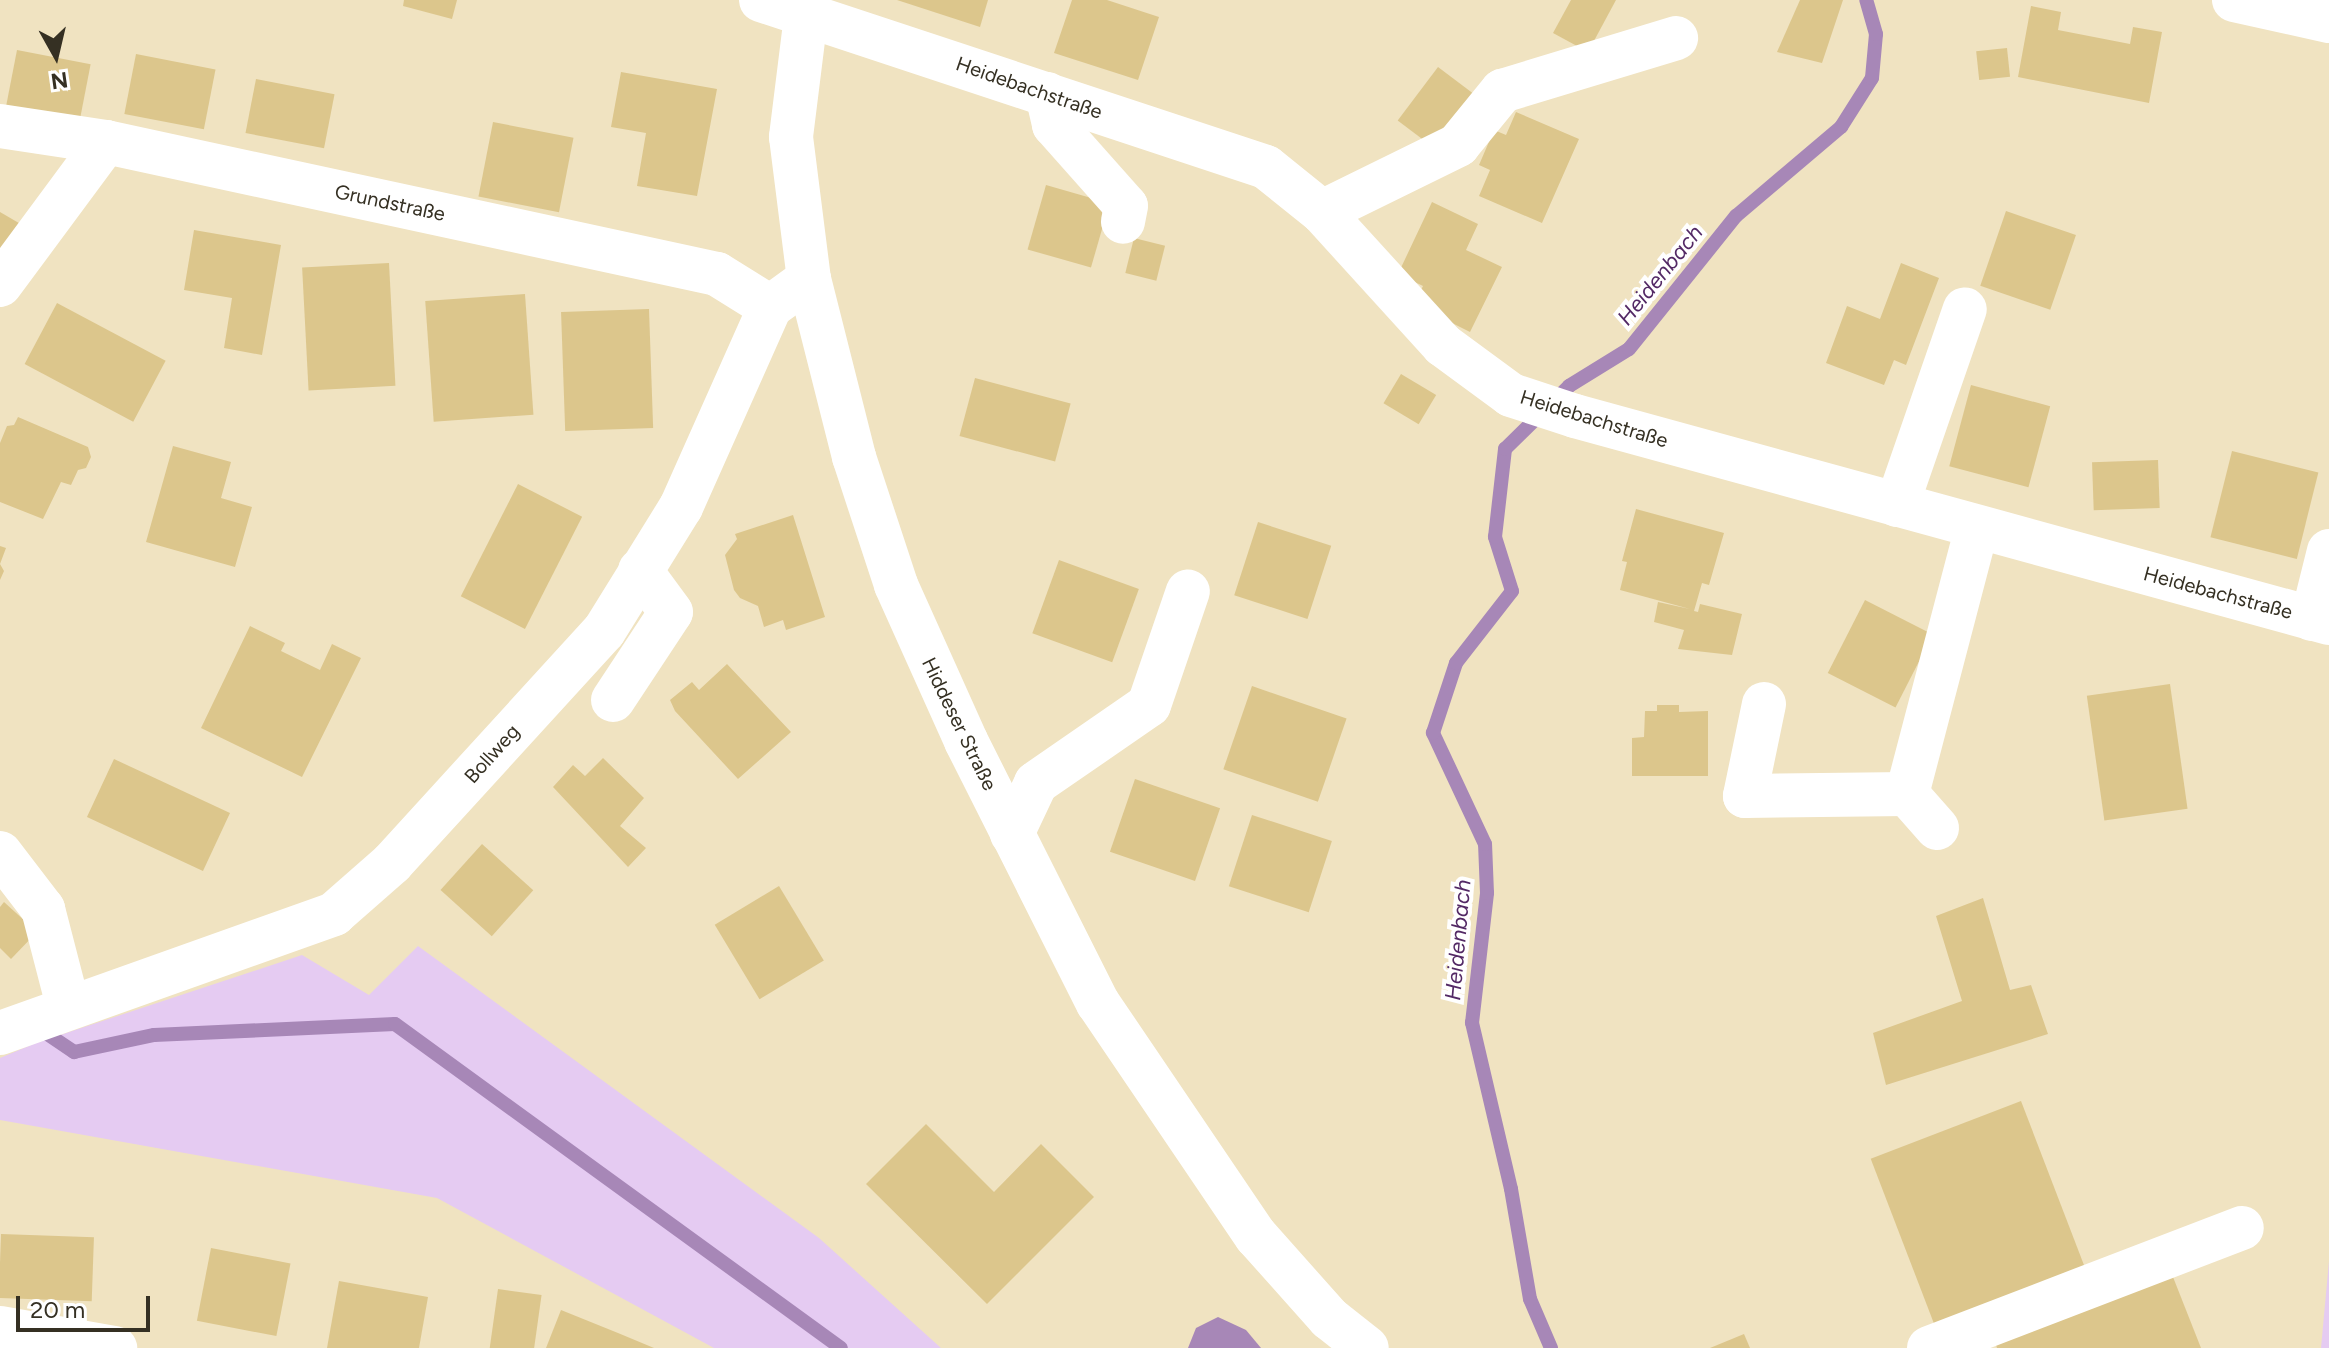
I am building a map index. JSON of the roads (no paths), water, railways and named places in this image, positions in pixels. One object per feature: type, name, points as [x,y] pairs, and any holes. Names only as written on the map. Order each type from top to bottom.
[{"type":"street","name":"Heidebachstraße","points":[[761,0],[807,7],[1047,94],[1266,167],[1322,212],[1443,345],[1511,395],[1575,416],[2321,621]]},
{"type":"street","points":[[2234,0],[2329,21]]},
{"type":"street","name":"Hiddeser Straße","points":[[807,7],[791,137],[809,279],[854,457],[896,585],[1012,834],[1098,1003],[1256,1236],[1329,1318],[1367,1348]]},
{"type":"street","points":[[1322,212],[1458,145],[1502,91],[1676,38]]},
{"type":"street","points":[[1047,94],[1054,125],[1126,206],[1123,222]]},
{"type":"street","name":"Grundstraße","points":[[0,126],[106,142],[717,274],[770,307]]},
{"type":"street","points":[[0,285],[106,142]]},
{"type":"street","points":[[770,307],[809,279]]},
{"type":"street","name":"Bollweg","points":[[0,1033],[68,1006],[334,914],[392,863],[604,631],[681,507],[770,307]]},
{"type":"street","points":[[1885,502],[1965,309]]},
{"type":"street","points":[[1885,502],[1926,347]]},
{"type":"street","points":[[1907,794],[1977,527]]},
{"type":"street","points":[[2321,621],[2329,551]]},
{"type":"street","points":[[613,700],[671,612],[640,570]]},
{"type":"street","points":[[1012,834],[1036,783],[1149,705],[1188,591]]},
{"type":"street","points":[[1764,704],[1745,796],[1907,794],[1937,828]]},
{"type":"street","points":[[0,853],[43,909],[68,1006]]},
{"type":"street","points":[[1929,1348],[2242,1228]]},
{"type":"street","points":[[0,1328],[115,1348]]},
{"type":"waterway","name":"Heidenbach","points":[[1551,1348],[1530,1299],[1511,1189],[1472,1023],[1487,893],[1485,844],[1433,733],[1456,663],[1512,591],[1495,537],[1505,449],[1569,386],[1629,349],[1736,216],[1841,127],[1872,78],[1876,34],[1866,0]]},
{"type":"waterway","points":[[37,1027],[74,1052],[154,1035],[395,1024],[841,1348]]}]
